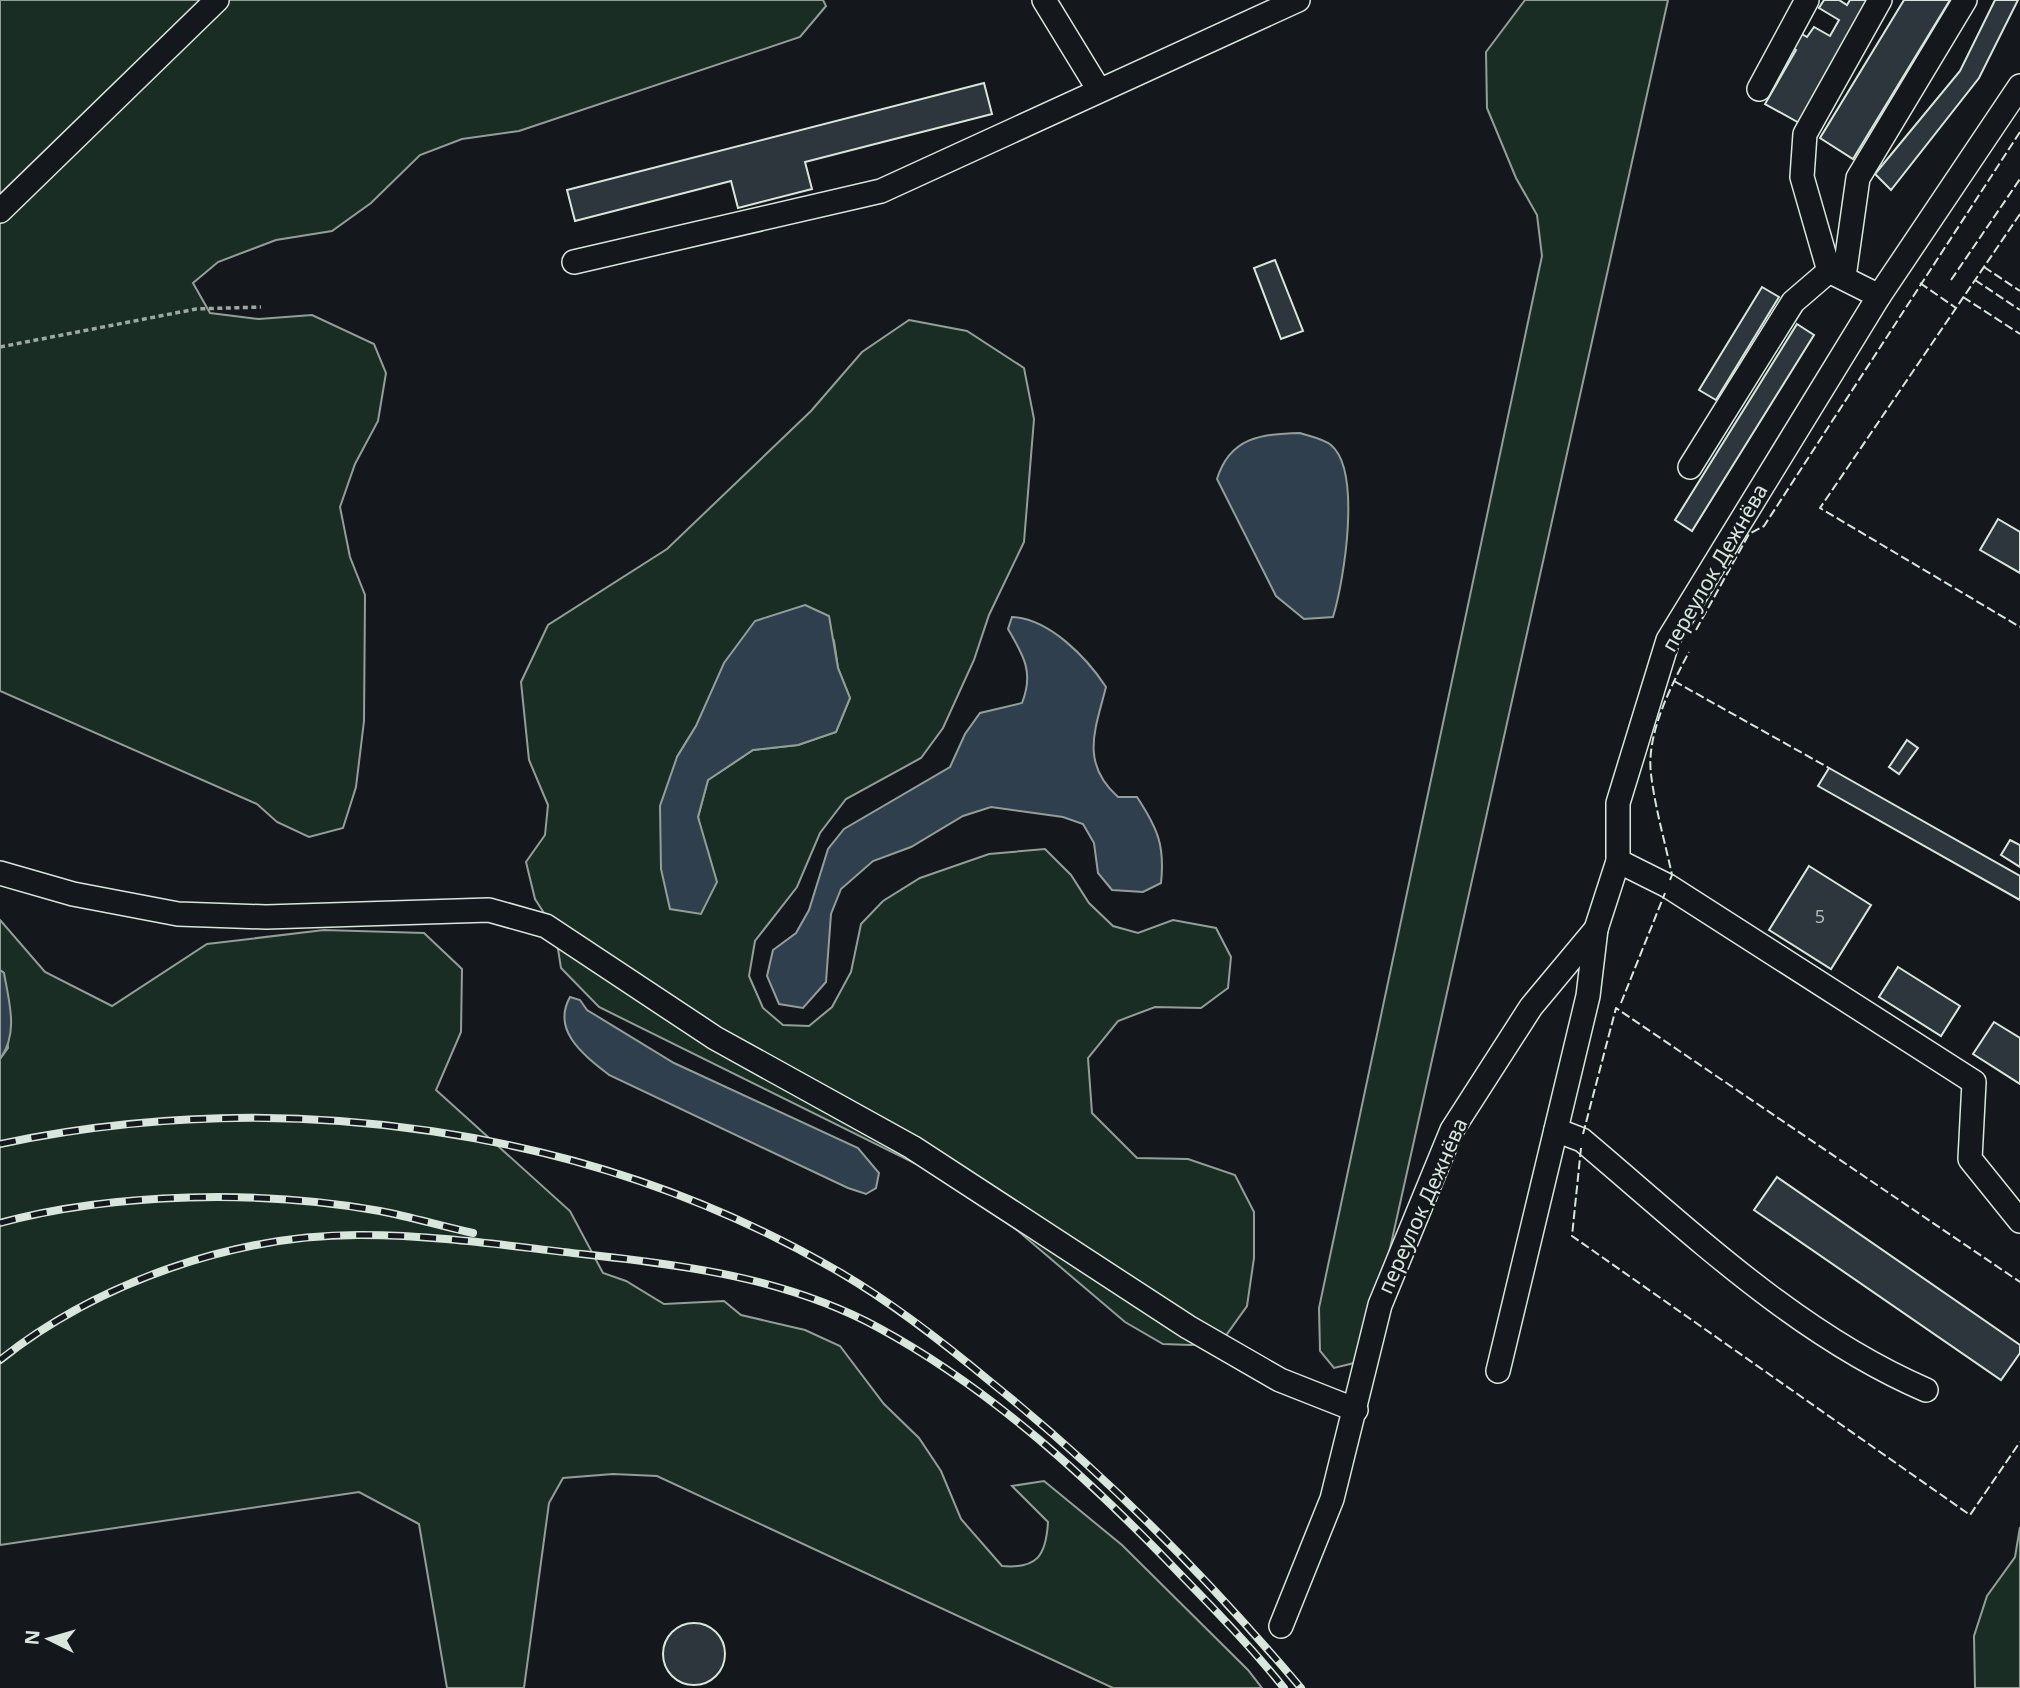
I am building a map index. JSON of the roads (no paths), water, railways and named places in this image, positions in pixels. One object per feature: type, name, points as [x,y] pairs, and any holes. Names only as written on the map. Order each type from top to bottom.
[{"type":"street","points":[[0,211],[216,0]]},
{"type":"street","points":[[1044,0],[1099,90]]},
{"type":"street","points":[[574,262],[881,191],[1298,0]]},
{"type":"street","points":[[1759,89],[1807,0]]},
{"type":"street","points":[[1879,296],[1837,274],[1802,177],[1805,134],[1880,0]]},
{"type":"street","points":[[1690,467],[1793,302],[1837,274],[1858,178],[1965,0]]},
{"type":"street","name":"переулок Дежнёва","points":[[1281,1626],[1332,1499],[1380,1305],[1451,1130],[1531,1007],[1595,929],[1618,861],[1618,803],[1668,640],[1879,296],[2020,86]]},
{"type":"street","points":[[1618,861],[1668,886],[1974,1082],[1970,1159],[2020,1221]]},
{"type":"street","points":[[0,873],[73,894],[178,914],[266,917],[489,910],[546,926],[715,1038],[912,1147],[1188,1327],[1280,1380],[1356,1410]]},
{"type":"street","points":[[1497,1371],[1588,996],[1595,929]]},
{"type":"street","points":[[1556,1129],[1582,1140],[1762,1290],[1881,1371],[1926,1390]]},
{"type":"water","points":[[1300,433],[1331,445],[1340,458],[1346,478],[1348,527],[1342,579],[1333,617],[1304,619],[1276,596],[1217,479],[1230,454],[1239,446],[1260,437]]},
{"type":"water","points":[[805,605],[829,616],[838,668],[850,698],[836,732],[798,745],[753,750],[708,780],[698,817],[717,882],[701,914],[670,909],[661,869],[660,806],[677,757],[696,726],[724,663],[755,621]]},
{"type":"water","points":[[1012,617],[1026,619],[1053,632],[1089,664],[1106,687],[1095,732],[1095,759],[1106,784],[1118,797],[1137,797],[1150,819],[1161,848],[1161,883],[1143,892],[1112,890],[1098,873],[1094,843],[1083,824],[1063,817],[991,807],[963,816],[911,847],[873,861],[841,889],[831,914],[826,982],[803,1008],[779,1004],[767,976],[773,950],[796,933],[809,910],[828,849],[844,829],[950,767],[965,734],[980,713],[1022,703],[1027,683],[1026,665],[1008,629]]},
{"type":"water","points":[[0,970],[4,973],[11,1028],[6,1049],[0,1059]]},
{"type":"water","points":[[570,997],[580,1000],[587,1010],[674,1063],[858,1148],[879,1173],[876,1188],[866,1194],[848,1188],[609,1075],[581,1050],[567,1031],[565,1009]]},
{"type":"railway","points":[[0,1144],[107,1127],[215,1119],[324,1120],[432,1131],[539,1152],[644,1183],[745,1223],[841,1273],[880,1298],[937,1339],[1034,1418],[1154,1528],[1229,1606],[1301,1688]]},
{"type":"railway","points":[[0,1223],[91,1205],[139,1200],[239,1197],[335,1204],[380,1211],[473,1233]]},
{"type":"railway","points":[[0,1360],[80,1307],[171,1268],[266,1243],[315,1237],[390,1235],[472,1242],[659,1263],[735,1276],[808,1297],[879,1328],[962,1380],[1001,1409],[1076,1472],[1146,1539],[1284,1688]]}]
